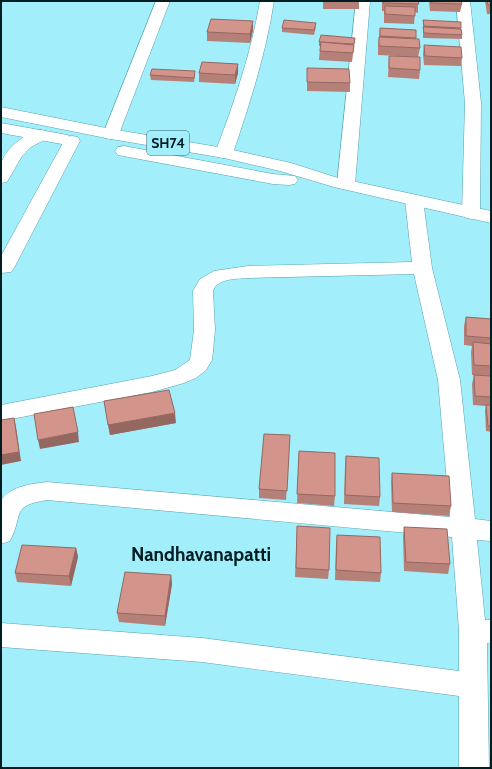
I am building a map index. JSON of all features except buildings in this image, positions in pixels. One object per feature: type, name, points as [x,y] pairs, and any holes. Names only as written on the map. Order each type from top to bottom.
[{"type":"street","points":[[111,134],[163,1]]},
{"type":"street","points":[[224,153],[247,88],[263,25],[267,1]]},
{"type":"street","points":[[340,183],[363,1]]},
{"type":"street","points":[[463,1],[473,103],[471,213]]},
{"type":"street","name":"SH74","points":[[1,112],[111,134],[224,153],[285,167],[340,183],[491,217]]},
{"type":"street","name":"SH74","points":[[1,128],[273,179],[340,183]]},
{"type":"street","points":[[1,178],[17,150],[24,143],[40,135]]},
{"type":"street","points":[[4,268],[72,141]]},
{"type":"street","points":[[414,200],[422,268],[449,380],[463,529],[482,631],[472,685],[480,755]]},
{"type":"street","points":[[1,413],[152,384],[189,372],[199,364],[203,351],[203,291],[207,282],[215,277],[228,274],[256,272],[422,268]]},
{"type":"street","points":[[1,534],[8,508],[16,498],[28,494],[47,491],[491,532]]},
{"type":"street","points":[[1,636],[202,650],[472,685]]},
{"type":"district","name":"Nandhavanapatti","points":[[201,554]]}]
